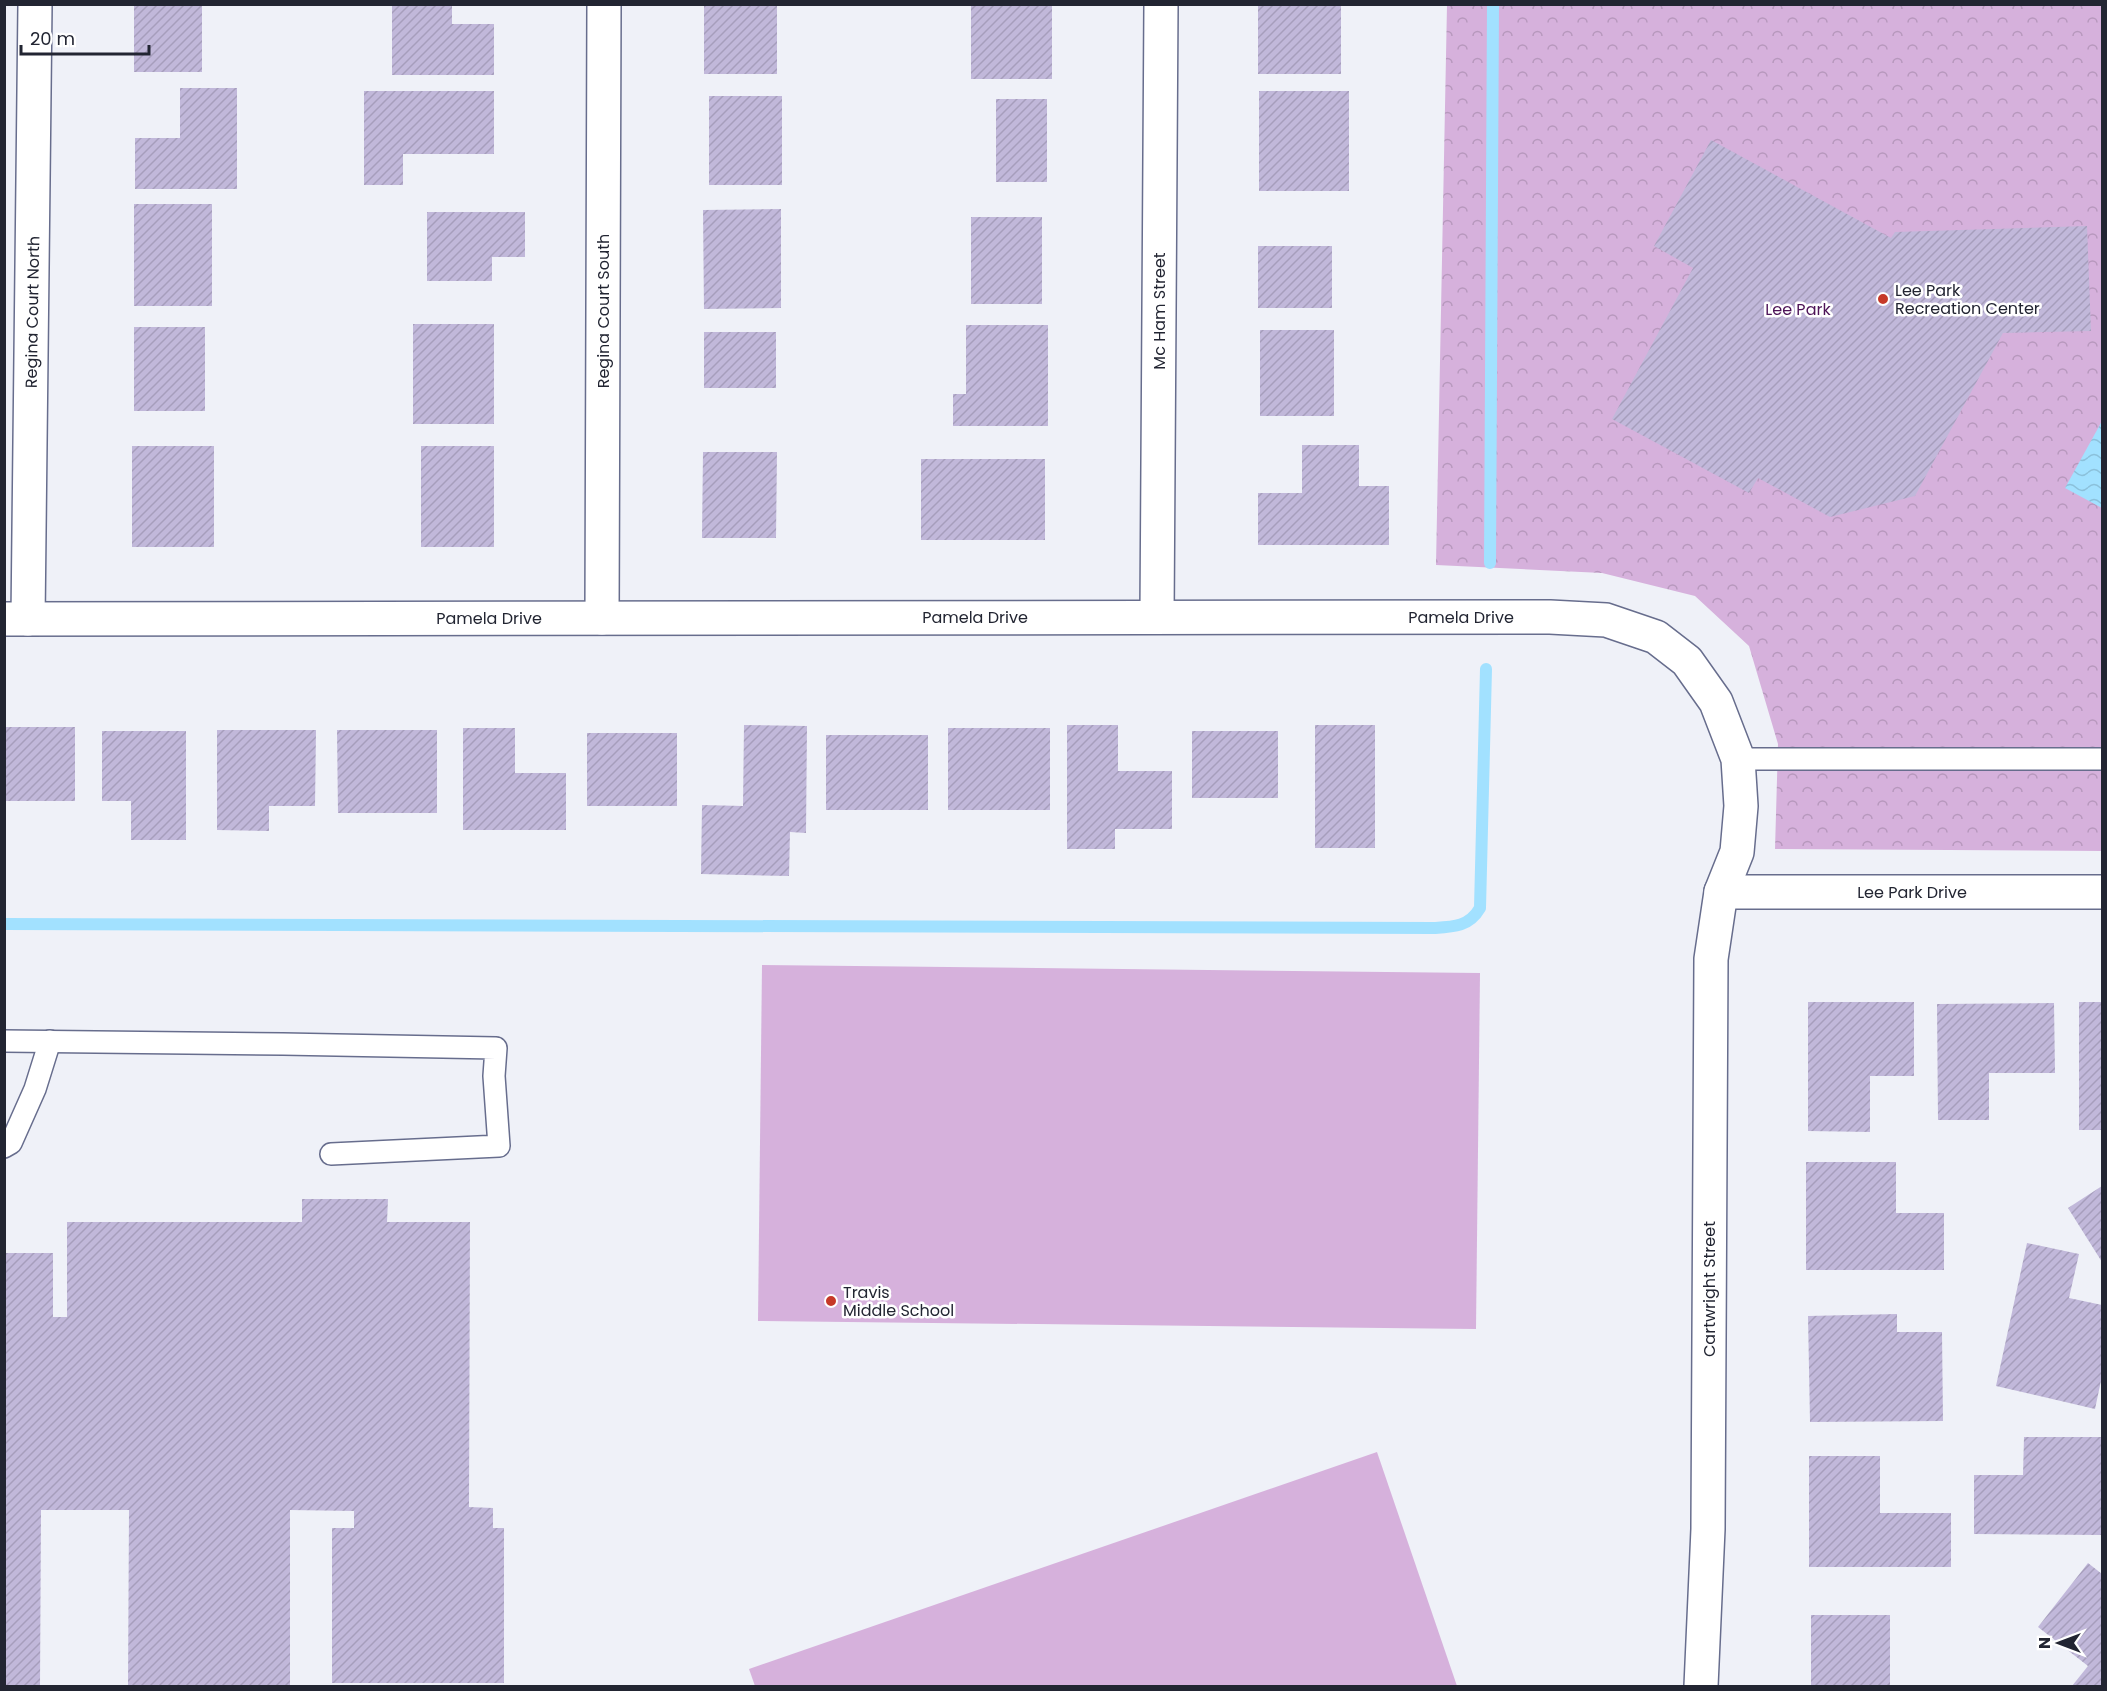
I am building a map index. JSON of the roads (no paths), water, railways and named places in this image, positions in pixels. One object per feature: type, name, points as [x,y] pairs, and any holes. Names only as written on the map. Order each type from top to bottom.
[{"type":"street","name":"Regina Court North","points":[[16,619],[35,4]]},
{"type":"street","name":"Regina Court South","points":[[602,618],[604,4]]},
{"type":"street","name":"Mc Ham Street","points":[[1157,617],[1161,4]]},
{"type":"street","name":"Pamela Drive","points":[[16,619],[1550,617],[1606,620],[1656,638],[1687,661],[1716,702],[1738,759],[1741,806],[1737,852],[1721,892]]},
{"type":"street","name":"Lee Park Drive","points":[[1721,892],[2103,892]]},
{"type":"street","name":"Cartwright Street","points":[[1701,1686],[1708,1529],[1711,959],[1721,892]]},
{"type":"lane","points":[[1738,759],[2103,759]]},
{"type":"lane","points":[[4,1041],[496,1048],[494,1076],[499,1146],[331,1154]]},
{"type":"lane","points":[[4,1147],[11,1143],[35,1089],[50,1041]]},
{"type":"water","points":[[2102,421],[2102,508],[2065,488]]},
{"type":"waterway","points":[[1490,563],[1493,4]]},
{"type":"waterway","points":[[4,924],[1433,928],[1460,925],[1471,919],[1480,908],[1486,669]]},
{"type":"place","name":"Lee Park Recreation Center","points":[[1883,299]]},
{"type":"place","name":"Travis Middle School","points":[[831,1301]]},
{"type":"park label","name":"Lee Park","points":[[1798,309]]}]
